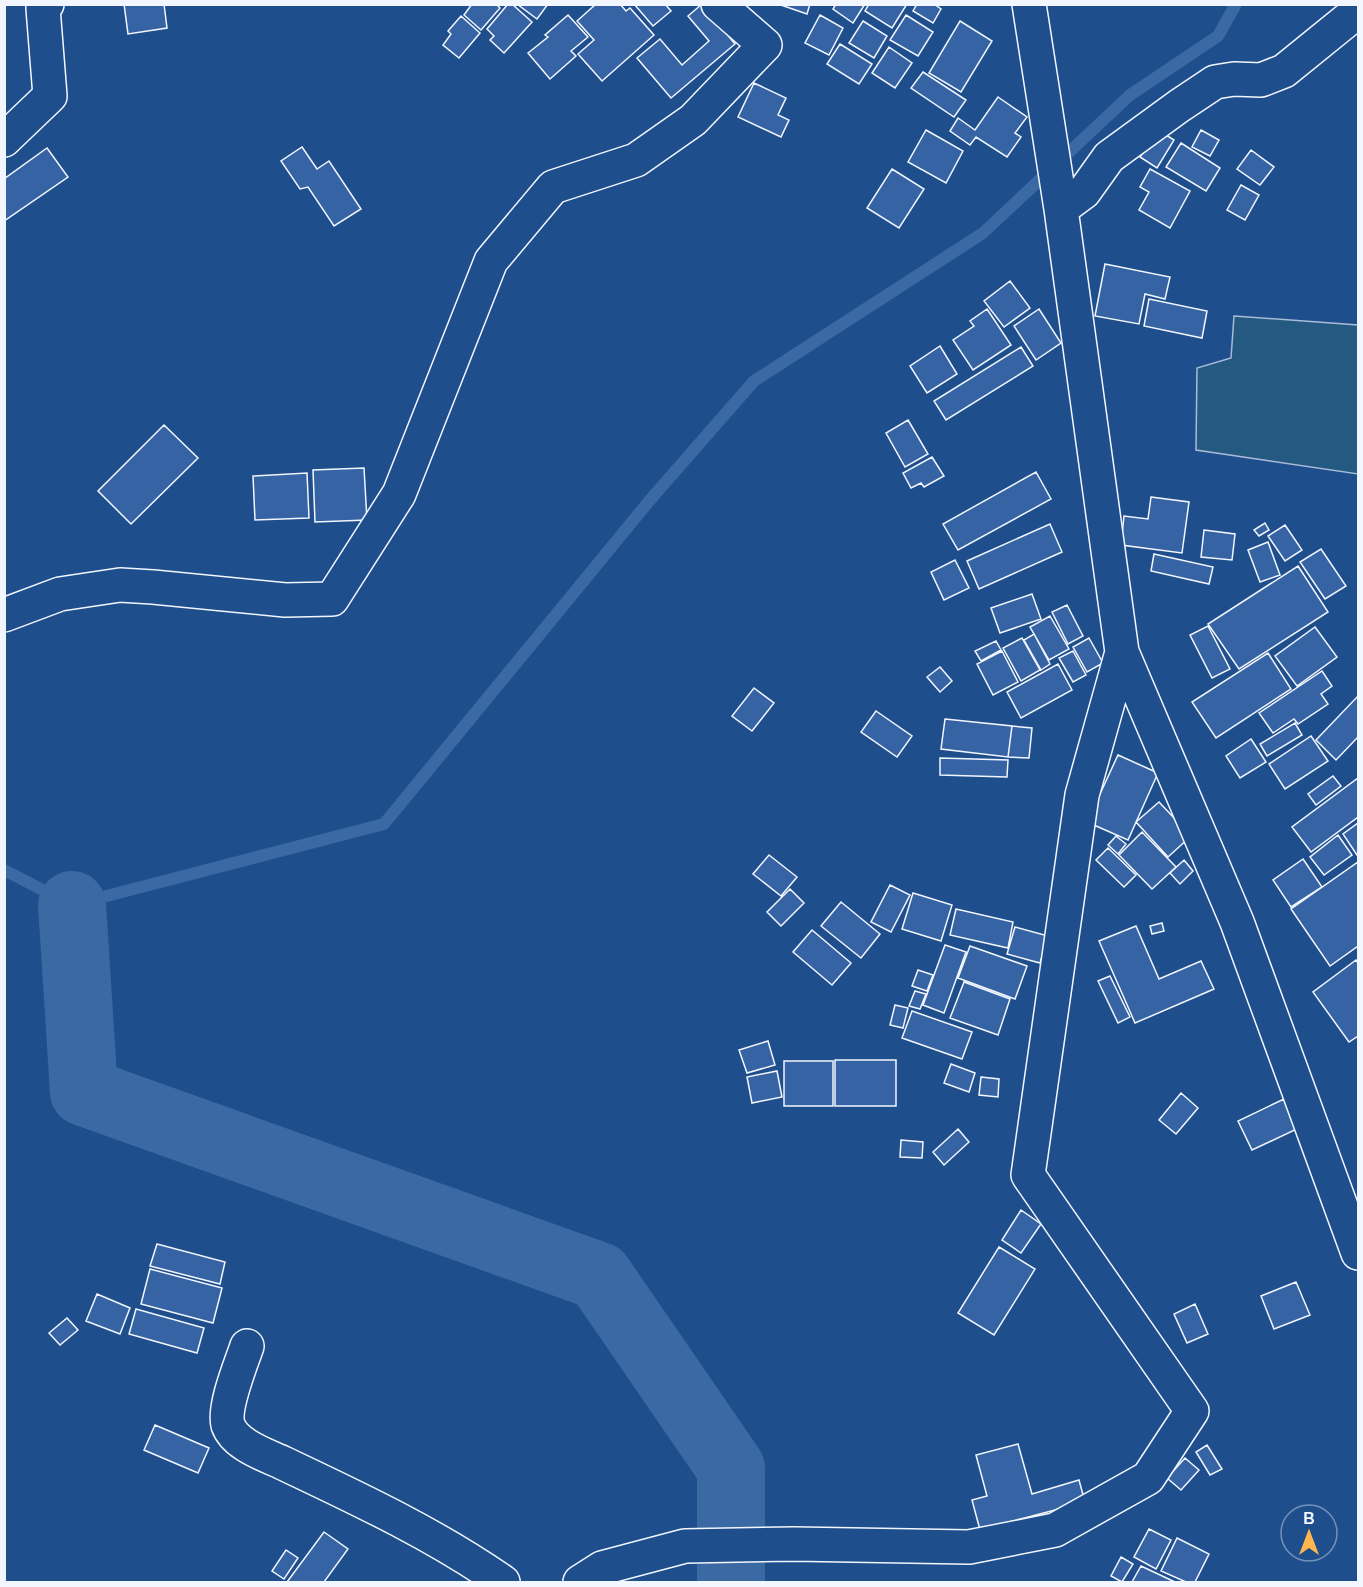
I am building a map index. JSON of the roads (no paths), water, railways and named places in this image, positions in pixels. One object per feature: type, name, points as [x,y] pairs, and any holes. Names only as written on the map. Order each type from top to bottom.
[{"type":"street","points":[[4,140],[50,96],[43,8],[47,4]]},
{"type":"street","points":[[4,615],[60,594],[120,585],[285,600],[332,599],[399,494],[491,261],[553,187],[636,160],[693,120],[765,45],[717,4]]},
{"type":"street","points":[[1029,4],[1122,652],[1237,922],[1359,1253]]},
{"type":"street","points":[[1059,202],[1084,192],[1109,157],[1215,82],[1234,79],[1261,80],[1284,71],[1359,11]]},
{"type":"street","points":[[580,1582],[602,1568],[685,1546],[794,1544],[969,1547],[1055,1530],[1148,1478],[1192,1411],[1028,1175],[1082,795],[1122,652]]},
{"type":"street","points":[[247,1346],[228,1406],[228,1424],[235,1438],[430,1535],[503,1582]]},
{"type":"waterway","points":[[4,870],[72,905],[384,824],[650,500],[754,381],[983,233],[1130,95],[1218,36],[1236,4]]},
{"type":"waterway","points":[[72,905],[84,1092],[599,1276],[731,1468],[731,1582]]}]
